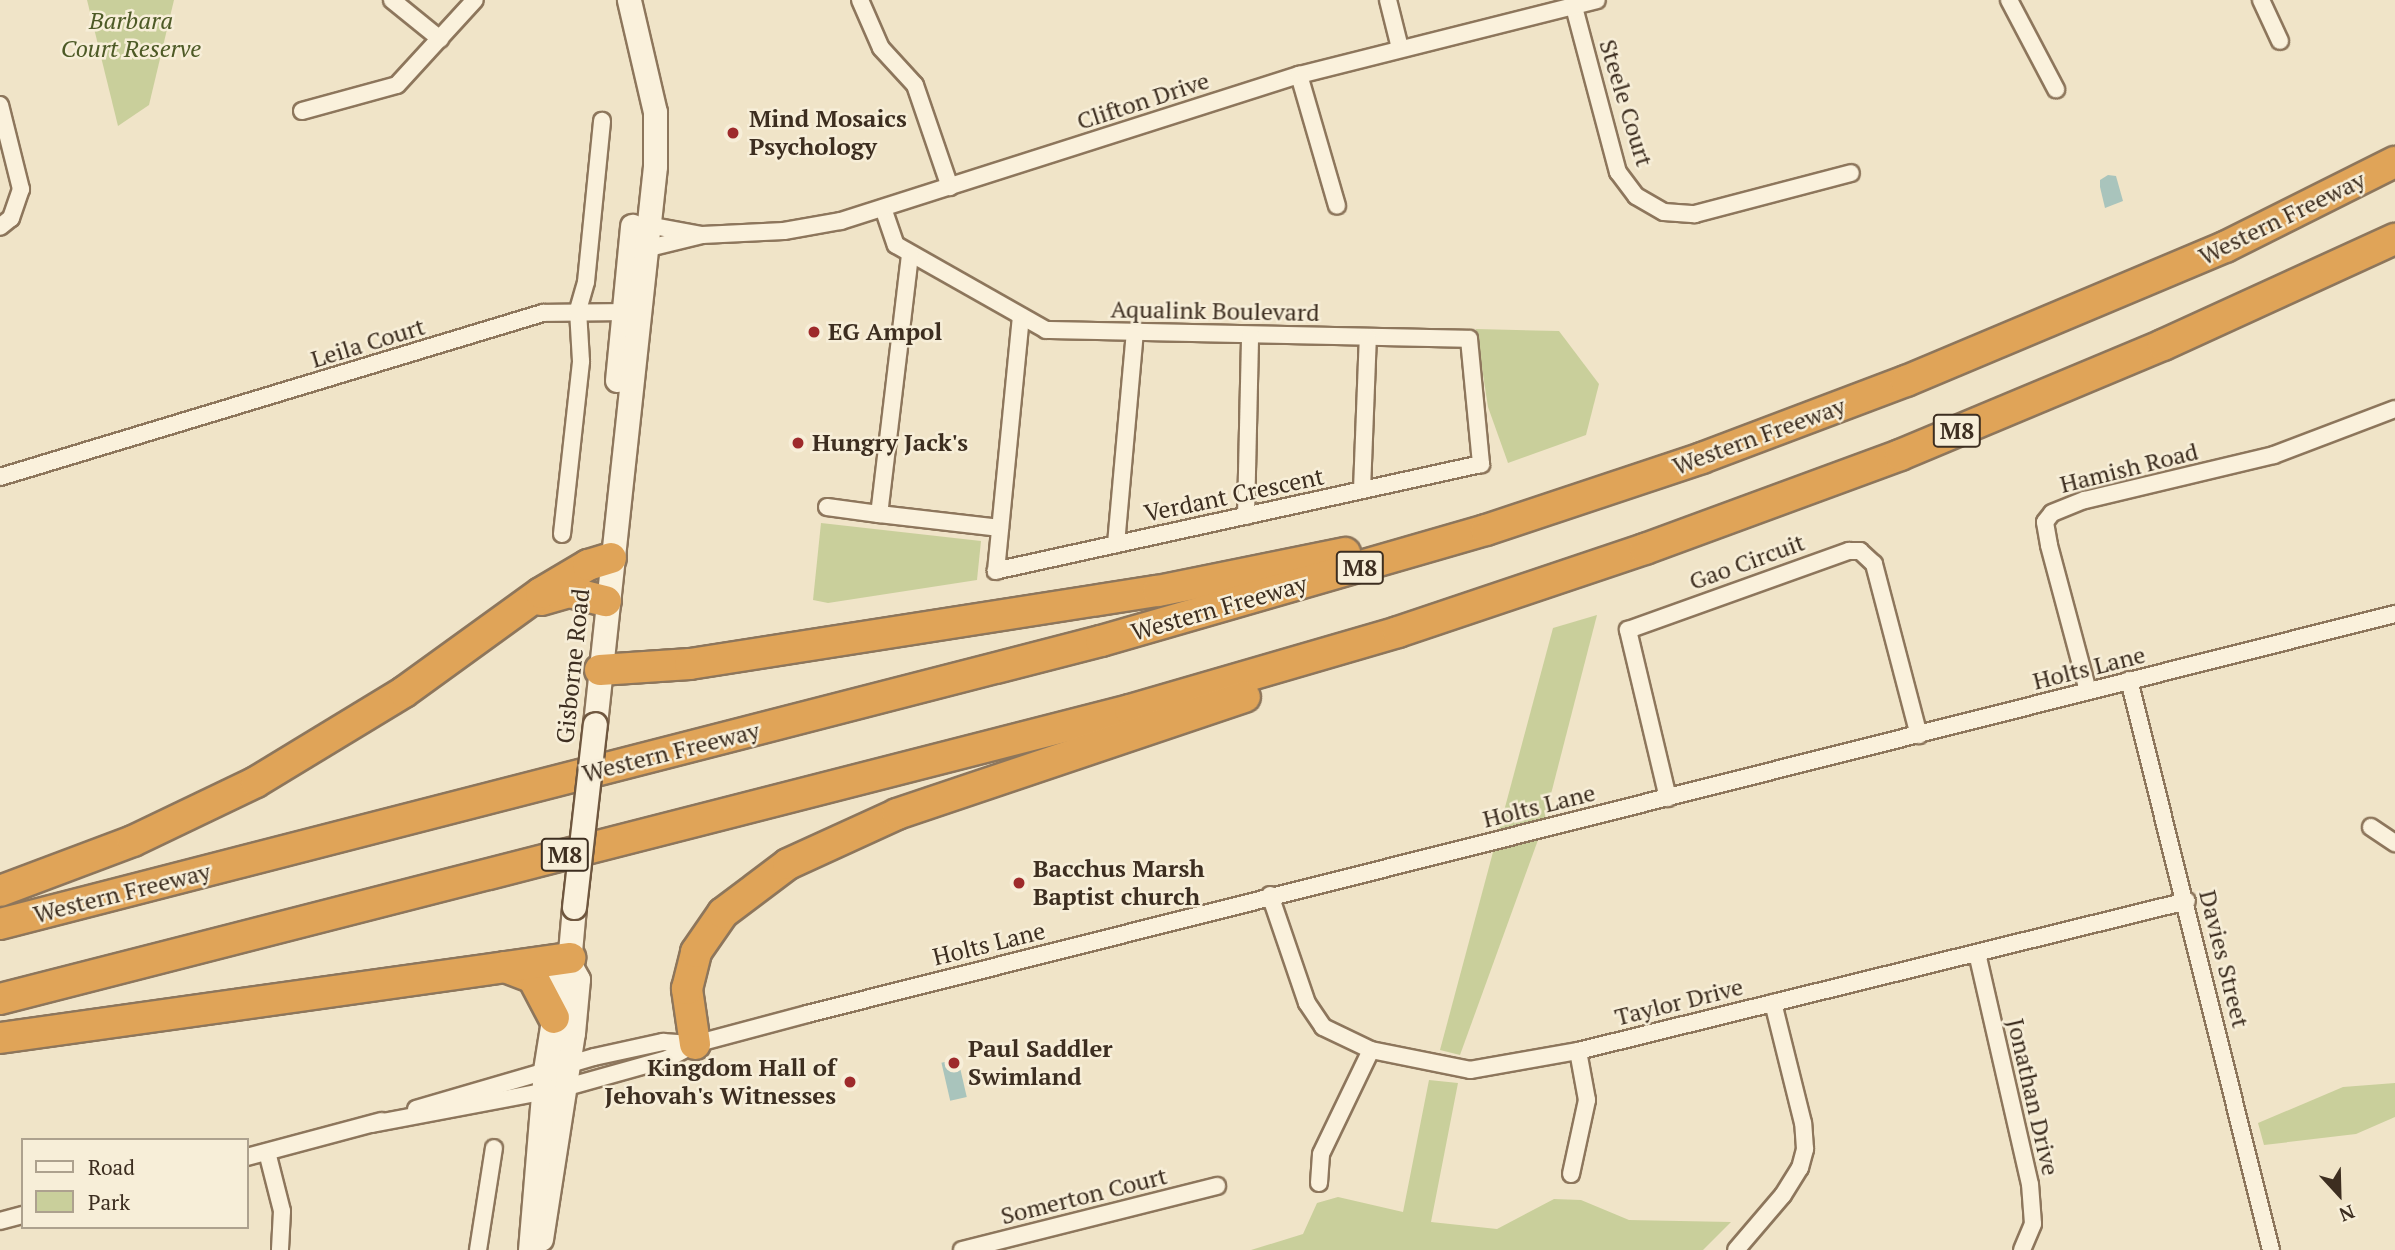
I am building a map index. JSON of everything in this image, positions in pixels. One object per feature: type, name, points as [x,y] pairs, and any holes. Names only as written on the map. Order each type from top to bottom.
[{"type":"highway","name":"Western Freeway","points":[[0,924],[1194,616],[1617,488],[1812,418],[2037,327],[2225,247],[2395,162]]},
{"type":"highway","name":"M8","points":[[0,999],[1130,710],[1508,597],[1900,454],[2176,339],[2395,239]]},
{"type":"highway","points":[[600,670],[690,664],[1170,589],[1343,554],[1617,488]]},
{"type":"highway","points":[[0,891],[133,841],[237,792],[363,719],[588,565],[611,558]]},
{"type":"highway","points":[[519,610],[569,592],[606,601]]},
{"type":"highway","points":[[695,1044],[687,989],[696,952],[707,932],[743,896],[806,853],[923,805],[1387,646],[1508,597]]},
{"type":"highway","points":[[0,1038],[505,967],[570,961]]},
{"type":"highway","points":[[505,967],[533,978],[554,1018]]},
{"type":"main road","name":"Gisborne Road","points":[[539,1250],[570,1064],[578,979],[570,961],[574,907],[595,724],[616,499],[613,425],[640,224],[649,76],[629,0]]},
{"type":"main road","name":"Gisborne Road","points":[[530,1250],[544,1082],[560,976],[570,961]]},
{"type":"street","points":[[392,0],[440,39]]},
{"type":"street","points":[[302,111],[397,85],[475,0]]},
{"type":"street","points":[[860,0],[881,48],[915,85],[950,187]]},
{"type":"street","points":[[1388,0],[1400,48]]},
{"type":"street","name":"Clifton Drive","points":[[702,235],[784,231],[883,208],[1298,75],[1597,0]]},
{"type":"street","points":[[2009,0],[2056,89]]},
{"type":"street","points":[[2260,0],[2280,41]]},
{"type":"street","name":"Steele Court","points":[[1574,7],[1618,172],[1636,196],[1664,212],[1695,214],[1851,173]]},
{"type":"street","points":[[1298,75],[1337,206]]},
{"type":"street","points":[[0,105],[21,189],[11,218],[0,227]]},
{"type":"street","points":[[562,534],[581,361],[578,310],[586,282],[602,121]]},
{"type":"street","name":"Aqualink Boulevard","points":[[883,208],[896,245],[1046,330],[1469,339],[1481,464]]},
{"type":"street","points":[[640,224],[702,235]]},
{"type":"street","points":[[637,249],[702,235]]},
{"type":"street","points":[[879,514],[910,255]]},
{"type":"street","name":"Leila Court","points":[[0,477],[544,313],[578,310],[630,313]]},
{"type":"street","points":[[827,508],[1000,528],[1021,317]]},
{"type":"street","points":[[1116,544],[1135,332]]},
{"type":"street","points":[[1246,516],[1250,334]]},
{"type":"street","points":[[1362,490],[1368,337]]},
{"type":"street","name":"Hamish Road","points":[[2088,691],[2049,545],[2046,522],[2052,513],[2085,500],[2274,455],[2395,409]]},
{"type":"street","name":"Verdant Crescent","points":[[1000,528],[996,570],[1481,464]]},
{"type":"street","name":"Gao Circuit","points":[[1668,798],[1628,630],[1849,551],[1860,551],[1874,564],[1919,735]]},
{"type":"street","name":"Holts Lane","points":[[544,1082],[567,1087],[667,1059],[695,1044],[1270,895],[1668,798],[2395,614]]},
{"type":"street","name":"Davies Street","points":[[2130,680],[2187,901],[2271,1250]]},
{"type":"street","points":[[2371,827],[2395,843]]},
{"type":"street","name":"Taylor Drive","points":[[1270,895],[1307,1003],[1323,1027],[1371,1050],[1470,1070],[1578,1051],[2187,901]]},
{"type":"street","name":"Jonathan Drive","points":[[1977,953],[2030,1184],[2033,1224],[2022,1250]]},
{"type":"street","points":[[1736,1250],[1783,1195],[1800,1168],[1805,1149],[1803,1123],[1773,1003]]},
{"type":"street","name":"Holts Lane","points":[[248,1157],[544,1082],[570,1064],[663,1042],[695,1044]]},
{"type":"street","points":[[1319,1183],[1321,1154],[1371,1050]]},
{"type":"street","points":[[1571,1174],[1587,1100],[1578,1051]]},
{"type":"street","points":[[478,1250],[494,1148]]},
{"type":"street","points":[[267,1152],[282,1211],[281,1250]]},
{"type":"street","name":"Somerton Court","points":[[962,1250],[1217,1186]]},
{"type":"street","points":[[0,1221],[21,1216]]},
{"type":"green space","name":"Barbara Court Reserve","points":[[87,0],[174,0],[149,105],[118,126]]},
{"type":"green space","points":[[1476,329],[1559,331],[1599,384],[1586,435],[1508,463],[1488,407]]},
{"type":"green space","points":[[821,523],[981,541],[977,580],[828,603],[813,600]]},
{"type":"green space","points":[[1597,615],[1542,829],[1460,1055],[1440,1050],[1553,628]]},
{"type":"green space","points":[[1429,1080],[1458,1083],[1431,1222],[1497,1229],[1554,1199],[1581,1200],[1629,1220],[1731,1222],[1703,1250],[1251,1250],[1303,1234],[1317,1203],[1338,1197],[1403,1212]]},
{"type":"green space","points":[[2395,1083],[2395,1117],[2356,1134],[2264,1145],[2258,1123],[2343,1087]]},
{"type":"water","points":[[2108,175],[2116,176],[2123,201],[2105,208],[2100,180]]},
{"type":"water","points":[[958,1059],[967,1097],[950,1101],[941,1063]]},
{"type":"place","name":"Mind Mosaics Psychology","points":[[733,133]]},
{"type":"place","name":"EG Ampol","points":[[814,332]]},
{"type":"place","name":"Hungry Jack's","points":[[798,443]]},
{"type":"place","name":"Bacchus Marsh Baptist church","points":[[1019,883]]},
{"type":"place","name":"Paul Saddler Swimland","points":[[954,1063]]},
{"type":"place","name":"Kingdom Hall of Jehovah's Witnesses","points":[[850,1082]]}]
